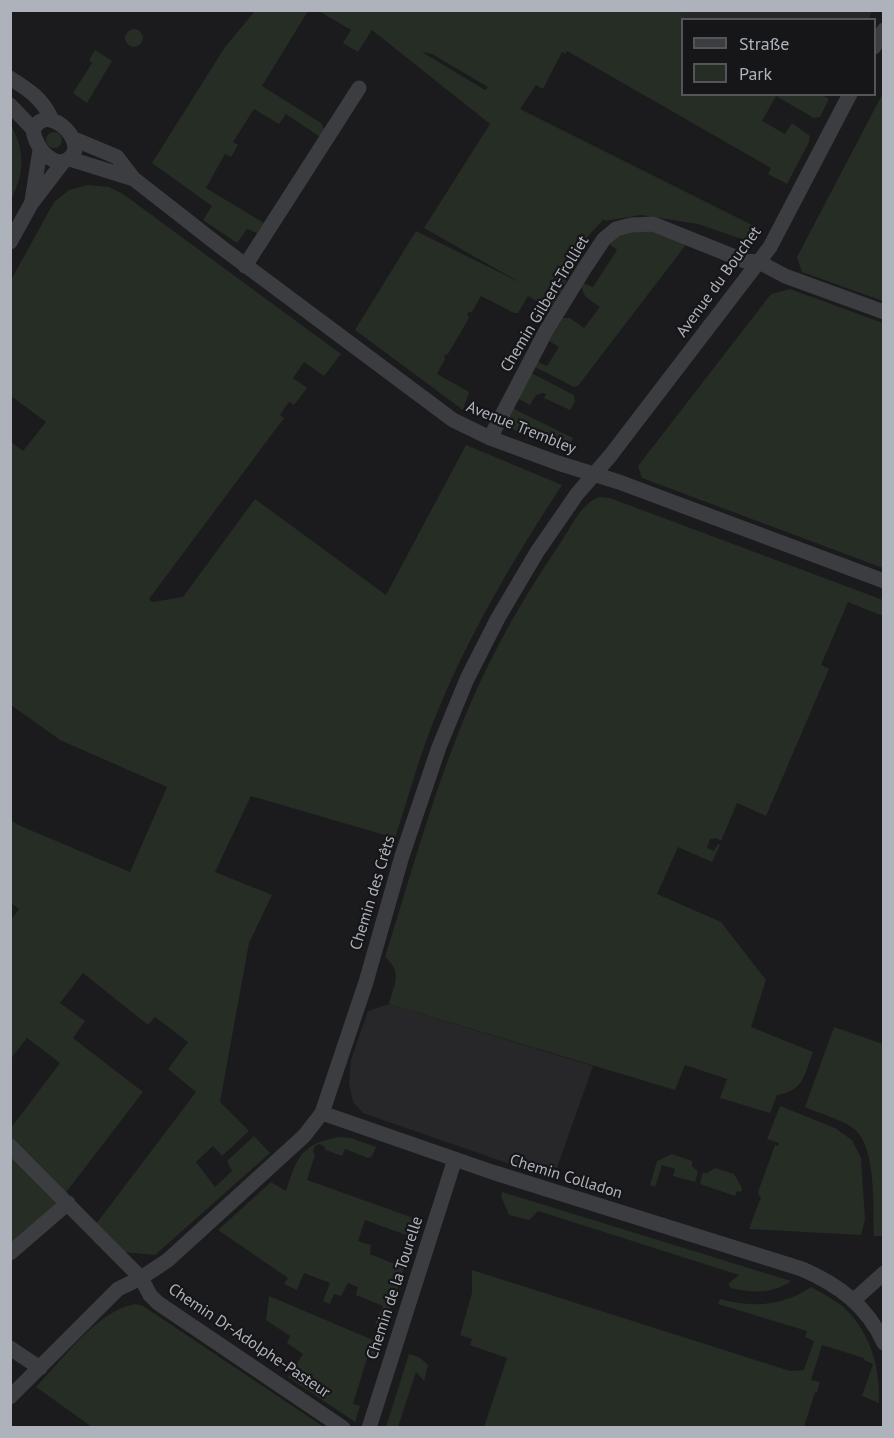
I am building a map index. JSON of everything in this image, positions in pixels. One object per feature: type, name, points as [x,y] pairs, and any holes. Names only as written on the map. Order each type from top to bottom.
[{"type":"street","points":[[876,44],[884,30]]},
{"type":"street","points":[[10,78],[39,98],[52,120],[65,128],[74,139],[75,150],[32,204],[10,242]]},
{"type":"street","points":[[245,266],[359,88]]},
{"type":"street","name":"Avenue du Bouchet","points":[[592,475],[610,456],[759,262],[779,231],[849,96]]},
{"type":"street","points":[[10,105],[33,129],[35,141],[40,150],[53,159],[67,160]]},
{"type":"street","points":[[33,129],[41,120],[52,120]]},
{"type":"street","name":"Avenue Trembley","points":[[74,139],[117,157],[134,178],[245,266],[453,420],[490,438],[592,475],[620,482],[884,581]]},
{"type":"street","points":[[32,204],[40,150]]},
{"type":"street","name":"Avenue Trembley","points":[[67,160],[134,178]]},
{"type":"street","name":"Chemin Gilbert-Trolliet","points":[[490,438],[546,332],[604,239],[616,230],[631,225],[653,225],[744,261],[759,262],[784,276],[884,312]]},
{"type":"street","name":"Chemin des Crêts","points":[[10,1397],[118,1289],[141,1278],[168,1260],[304,1136],[322,1113],[366,982],[412,827],[439,747],[467,679],[498,618],[537,552],[592,475]]},
{"type":"street","name":"Chemin Colladon","points":[[322,1113],[517,1181],[802,1269],[830,1282],[854,1300],[868,1314],[884,1343]]},
{"type":"street","name":"Chemin Dr-Adolphe-Pasteur","points":[[10,1146],[141,1278],[150,1295],[158,1303],[343,1428]]},
{"type":"street","name":"Chemin de la Tourelle","points":[[369,1428],[456,1159]]},
{"type":"street","points":[[10,1253],[68,1203]]},
{"type":"street","points":[[854,1300],[884,1273]]},
{"type":"street","points":[[10,1348],[40,1368]]},
{"type":"shaded area","points":[[645,11],[872,11],[869,18],[681,18],[681,28]]},
{"type":"shaded area","points":[[389,1004],[593,1066],[553,1179],[363,1113],[353,1102],[349,1083],[351,1060],[368,1011]]},
{"type":"green space","points":[[255,11],[308,11],[262,86],[321,123],[325,131],[320,137],[286,114],[279,124],[254,109],[233,142],[238,145],[231,157],[225,154],[206,188],[264,223],[257,233],[247,229],[237,243],[203,220],[212,206],[152,163],[225,47]]},
{"type":"green space","points":[[319,11],[674,11],[688,18],[681,18],[681,96],[776,96],[762,121],[785,134],[792,123],[810,136],[809,142],[787,184],[768,174],[771,168],[567,51],[565,54],[562,52],[543,89],[536,85],[520,109],[760,229],[750,242],[698,224],[641,215],[605,221],[604,219],[589,235],[552,310],[528,296],[518,313],[514,313],[481,296],[472,312],[467,313],[469,318],[448,354],[444,355],[445,359],[437,374],[469,392],[463,410],[355,330],[416,231],[521,283],[424,228],[490,124],[372,30],[358,52],[343,43],[351,30]],"holes":[[[422,52],[432,54],[488,87],[485,90]]]},
{"type":"green space","points":[[130,29],[138,29],[143,34],[141,45],[130,47],[125,42],[125,34]]},
{"type":"green space","points":[[95,50],[112,61],[87,103],[73,93],[92,63],[89,60]]},
{"type":"green space","points":[[883,93],[883,301],[802,272],[797,257]]},
{"type":"green space","points":[[776,96],[824,96],[829,99],[820,117],[814,118]]},
{"type":"green space","points":[[11,125],[19,144],[22,162],[19,180],[11,199]]},
{"type":"green space","points":[[51,132],[57,132],[62,140],[60,146],[51,148],[46,143],[46,137]]},
{"type":"green space","points":[[88,185],[109,187],[123,194],[341,354],[324,376],[304,362],[293,378],[307,388],[294,405],[289,402],[280,415],[284,418],[149,599],[152,602],[183,597],[255,499],[386,595],[466,445],[562,485],[495,594],[452,679],[426,740],[395,838],[251,796],[215,872],[272,895],[249,943],[220,1102],[249,1131],[222,1156],[213,1146],[196,1162],[215,1187],[232,1171],[227,1161],[254,1136],[270,1153],[155,1255],[123,1252],[96,1224],[196,1092],[168,1069],[188,1042],[155,1017],[148,1025],[83,973],[60,1003],[85,1021],[73,1038],[143,1092],[54,1208],[11,1245],[11,1128],[60,1063],[27,1038],[12,1057],[11,1055],[10,921],[19,909],[11,903],[11,820],[130,872],[167,787],[60,740],[11,705],[11,442],[23,451],[46,422],[11,396],[11,280],[54,202],[69,190]]},
{"type":"green space","points":[[652,229],[688,242],[578,386],[574,387],[535,367],[538,362],[547,366],[559,347],[549,341],[563,318],[570,318],[584,328],[600,307],[584,294],[582,287],[583,283],[593,287],[617,250],[607,242],[622,233]]},
{"type":"green space","points":[[790,289],[883,323],[883,568],[642,478],[638,466],[771,294]]},
{"type":"green space","points":[[531,373],[574,395],[575,402],[570,410],[544,398],[546,394],[543,393],[536,395],[530,405],[517,398]]},
{"type":"green space","points":[[512,408],[573,438],[568,447],[546,442],[514,430],[505,419]]},
{"type":"green space","points":[[599,497],[610,498],[883,600],[883,616],[848,602],[821,665],[829,669],[766,816],[737,803],[721,841],[716,838],[710,839],[707,848],[714,851],[718,844],[720,845],[712,862],[678,847],[657,894],[721,922],[766,980],[751,1027],[813,1052],[802,1081],[793,1090],[777,1095],[770,1113],[720,1098],[727,1079],[685,1065],[675,1090],[389,1004],[396,979],[394,968],[385,957],[434,800],[463,722],[497,648],[528,594],[577,516]]},
{"type":"green space","points":[[834,1027],[883,1044],[883,1236],[874,1236],[872,1178],[870,1163],[861,1136],[848,1125],[805,1107]]},
{"type":"green space","points":[[780,1106],[835,1128],[852,1140],[861,1158],[865,1220],[861,1235],[749,1229],[761,1197],[758,1192],[775,1145],[778,1146],[779,1143],[767,1139]]},
{"type":"green space","points":[[339,1137],[351,1138],[376,1147],[372,1156],[368,1158],[345,1149],[342,1156],[326,1150],[319,1144],[313,1151],[315,1155],[307,1180],[419,1220],[414,1238],[365,1220],[358,1241],[371,1245],[370,1254],[404,1268],[385,1327],[375,1323],[383,1306],[356,1295],[358,1287],[348,1283],[341,1296],[334,1294],[330,1304],[323,1301],[330,1283],[304,1273],[297,1290],[284,1284],[288,1278],[218,1230],[271,1182],[286,1191],[293,1170],[302,1154],[316,1144]]},
{"type":"green space","points":[[672,1154],[692,1161],[692,1166],[698,1172],[695,1182],[673,1176],[675,1169],[662,1165],[655,1187],[650,1185],[657,1161]]},
{"type":"green space","points":[[715,1168],[734,1174],[742,1188],[741,1192],[737,1191],[735,1196],[700,1184],[703,1173]]},
{"type":"green space","points":[[502,1192],[791,1281],[777,1288],[762,1291],[731,1288],[728,1284],[739,1275],[538,1211],[529,1220],[509,1215],[501,1196]]},
{"type":"green space","points":[[472,1270],[790,1371],[804,1370],[814,1341],[805,1337],[807,1331],[718,1304],[720,1299],[744,1304],[778,1302],[811,1287],[843,1307],[865,1336],[874,1357],[879,1403],[862,1396],[873,1364],[864,1358],[822,1345],[811,1380],[820,1382],[804,1427],[484,1427],[507,1358],[470,1345],[472,1339],[460,1335],[472,1293]]},
{"type":"green space","points":[[269,1296],[380,1343],[374,1359],[367,1358],[353,1404],[360,1406],[355,1422],[288,1377],[303,1354],[287,1343],[290,1336],[266,1320]]},
{"type":"green space","points":[[135,1304],[143,1306],[324,1427],[92,1427],[36,1387],[94,1326],[121,1308]]},
{"type":"green space","points":[[409,1354],[419,1357],[428,1365],[424,1381],[416,1372],[398,1427],[386,1427]]}]
